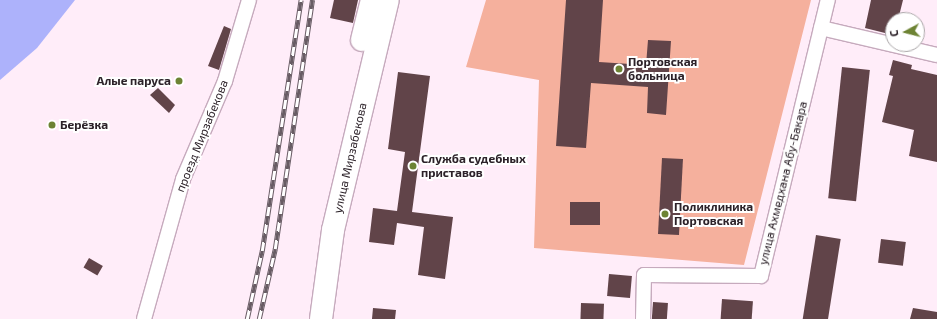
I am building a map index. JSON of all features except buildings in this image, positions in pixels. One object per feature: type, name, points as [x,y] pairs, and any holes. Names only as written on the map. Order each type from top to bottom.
[{"type":"main road","name":"улица Мирзабекова","points":[[316,317],[321,218],[372,0]]},
{"type":"main road","name":"улица Мирзабекова","points":[[316,317],[333,230],[388,0]]},
{"type":"street","name":"проезд Мирзабекова","points":[[144,319],[183,179],[225,81],[249,0]]},
{"type":"street","name":"улица Ахмедхана Абу-Бакара","points":[[643,319],[644,275],[761,276],[828,0]]},
{"type":"street","points":[[821,28],[937,55]]},
{"type":"shaded area","points":[[486,0],[811,0],[744,265],[534,248],[539,80],[466,67]]},
{"type":"water","points":[[0,0],[75,0],[37,48],[0,80]]},
{"type":"railway","points":[[247,319],[262,251],[301,0]]},
{"type":"railway","points":[[259,319],[275,249],[312,0]]},
{"type":"place","name":"Портовская больница","points":[[619,69]]},
{"type":"place","name":"Алые паруса","points":[[179,81]]},
{"type":"place","name":"Берёзка","points":[[52,125]]},
{"type":"place","name":"Служба судебных приставов","points":[[413,166]]},
{"type":"place","name":"Поликлиника Портовская","points":[[665,214]]}]
